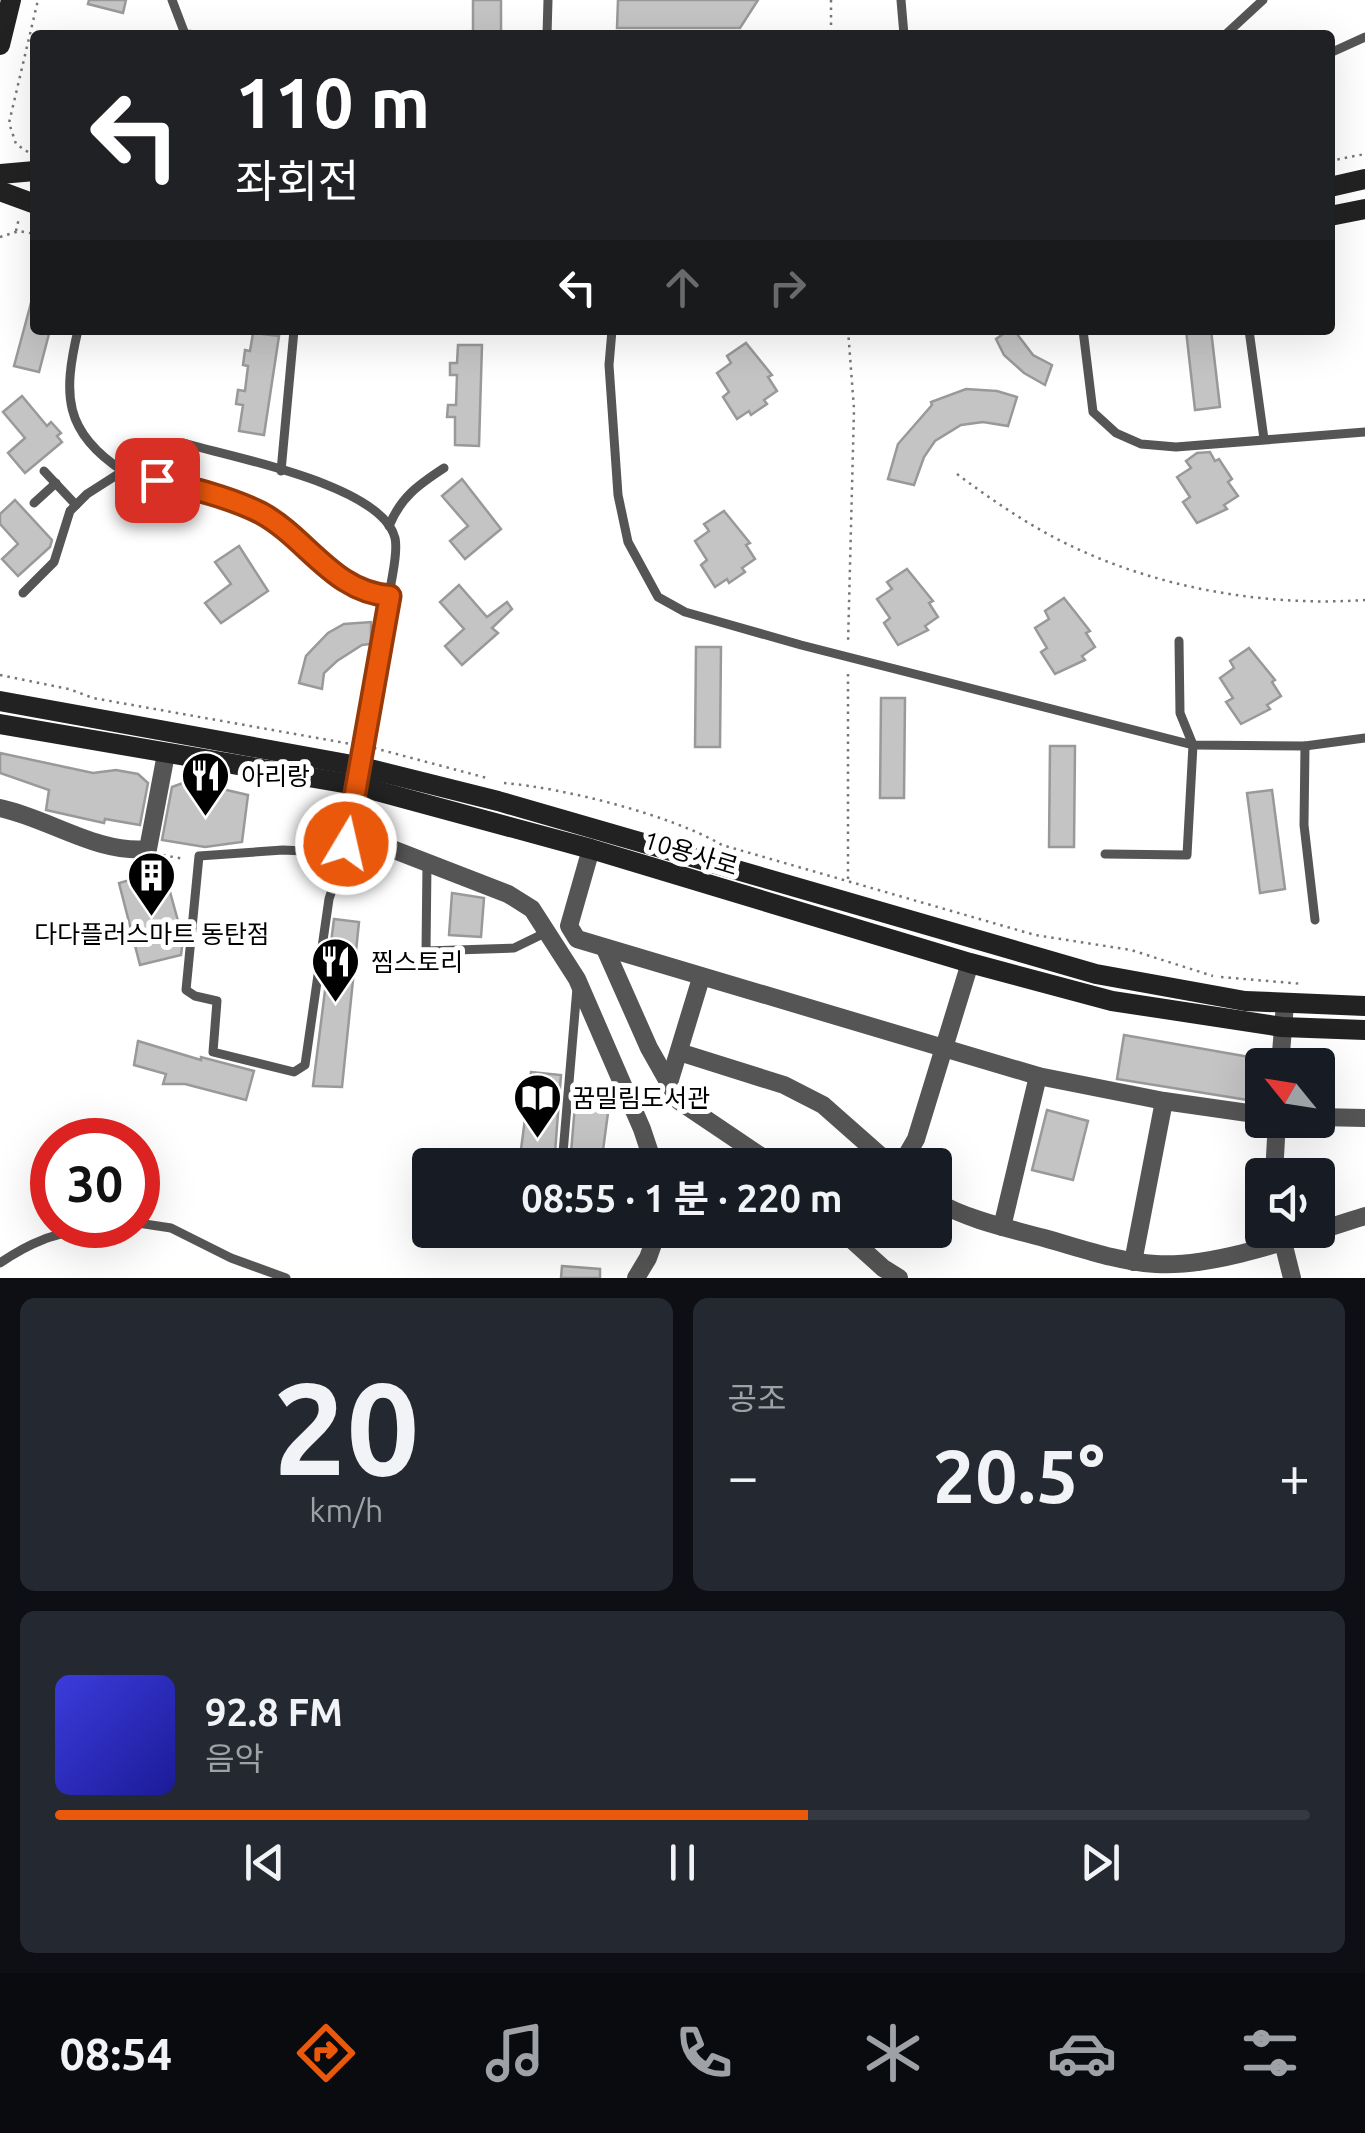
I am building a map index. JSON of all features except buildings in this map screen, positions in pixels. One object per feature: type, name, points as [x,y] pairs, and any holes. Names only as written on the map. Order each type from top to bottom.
[{"type":"street","points":[[0,45],[11,0]]},
{"type":"street","points":[[0,174],[30,172]]},
{"type":"street","points":[[1335,186],[1365,180]]},
{"type":"street","points":[[0,191],[30,202]]},
{"type":"street","points":[[1335,215],[1365,209]]},
{"type":"street","name":"10용사로","points":[[0,700],[516,806],[1057,964],[1204,995],[1285,1004],[1365,1006]]},
{"type":"street","name":"10용사로","points":[[0,724],[166,754],[356,776],[970,963],[1112,1001],[1282,1027],[1365,1030]]},
{"type":"street","points":[[0,808],[94,840],[134,850],[148,849],[166,754]]},
{"type":"street","points":[[344,854],[356,776]]},
{"type":"street","points":[[348,832],[508,894],[532,908],[577,979],[648,1148]]},
{"type":"street","points":[[591,849],[569,926],[577,940],[1038,1076],[1164,1102],[1245,1112]]},
{"type":"street","points":[[606,951],[648,1048],[679,1101],[749,1148]]},
{"type":"street","points":[[911,1148],[946,1049],[970,963]]},
{"type":"street","points":[[669,1083],[701,978]]},
{"type":"street","points":[[1281,1048],[1285,1004]]},
{"type":"street","points":[[679,1052],[784,1085],[823,1105],[872,1148]]},
{"type":"street","points":[[1002,1227],[1038,1076]]},
{"type":"street","points":[[1134,1262],[1164,1102]]},
{"type":"street","points":[[1335,1117],[1365,1118]]},
{"type":"street","points":[[952,1210],[1134,1262],[1182,1264],[1245,1246]]},
{"type":"street","points":[[1335,1223],[1365,1216]]},
{"type":"street","points":[[636,1278],[652,1248]]},
{"type":"street","points":[[861,1248],[899,1278]]},
{"type":"street","points":[[1285,1248],[1292,1278]]},
{"type":"lane","points":[[172,0],[183,30]]},
{"type":"lane","points":[[548,0],[548,30]]},
{"type":"lane","points":[[901,0],[904,30]]},
{"type":"lane","points":[[1230,30],[1263,0]]},
{"type":"lane","points":[[1335,51],[1365,37]]},
{"type":"lane","points":[[77,335],[68,398],[76,424],[91,445],[123,471],[191,488],[263,514],[347,584],[363,593],[390,596]]},
{"type":"lane","points":[[281,471],[294,335]]},
{"type":"lane","points":[[612,335],[618,495],[628,542],[658,597],[686,612],[1193,745],[1305,746],[1365,738]]},
{"type":"lane","points":[[1084,335],[1093,412],[1116,433],[1141,444],[1176,447],[1365,432]]},
{"type":"lane","points":[[1250,335],[1264,438]]},
{"type":"lane","points":[[183,443],[338,487],[377,511],[389,526],[396,540],[390,596],[356,776]]},
{"type":"lane","points":[[206,463],[209,450]]},
{"type":"lane","points":[[389,526],[398,505],[412,488],[444,468]]},
{"type":"lane","points":[[44,470],[76,505]]},
{"type":"lane","points":[[23,593],[54,562],[70,511],[123,471]]},
{"type":"lane","points":[[34,503],[56,483]]},
{"type":"lane","points":[[1105,854],[1187,855],[1193,745],[1180,713],[1179,641]]},
{"type":"lane","points":[[1305,746],[1304,825],[1314,920]]},
{"type":"lane","points":[[268,851],[344,854],[329,899],[305,1065],[294,1072],[213,1052],[217,1000],[186,990],[198,861],[199,856],[268,851]]},
{"type":"lane","points":[[427,861],[426,951],[514,948],[549,931]]},
{"type":"lane","points":[[563,1148],[577,979]]},
{"type":"lane","points":[[160,1226],[286,1278]]},
{"type":"lane","points":[[0,1263],[30,1243]]},
{"type":"path","points":[[31,30],[38,0]]},
{"type":"path","points":[[830,0],[830,30]]},
{"type":"path","points":[[30,34],[9,123],[16,144],[30,151]]},
{"type":"path","points":[[0,121],[9,123]]},
{"type":"path","points":[[1335,161],[1365,154]]},
{"type":"path","points":[[0,237],[19,231],[30,233]]},
{"type":"path","points":[[848,335],[854,410]]},
{"type":"path","points":[[957,474],[1003,508],[1067,544],[1181,585],[1302,603],[1365,600]]},
{"type":"path","points":[[148,849],[170,858],[198,861]]},
{"type":"place","name":"아리랑","points":[[206,818]]},
{"type":"place","name":"다다플러스마트 동탄점","points":[[152,918]]},
{"type":"place","name":"찜스토리","points":[[336,1004]]},
{"type":"place","name":"꿈밀림도서관","points":[[537,1140]]},
{"type":"route","points":[[157,480],[263,514],[347,584],[363,593],[390,596],[346,844]]}]
